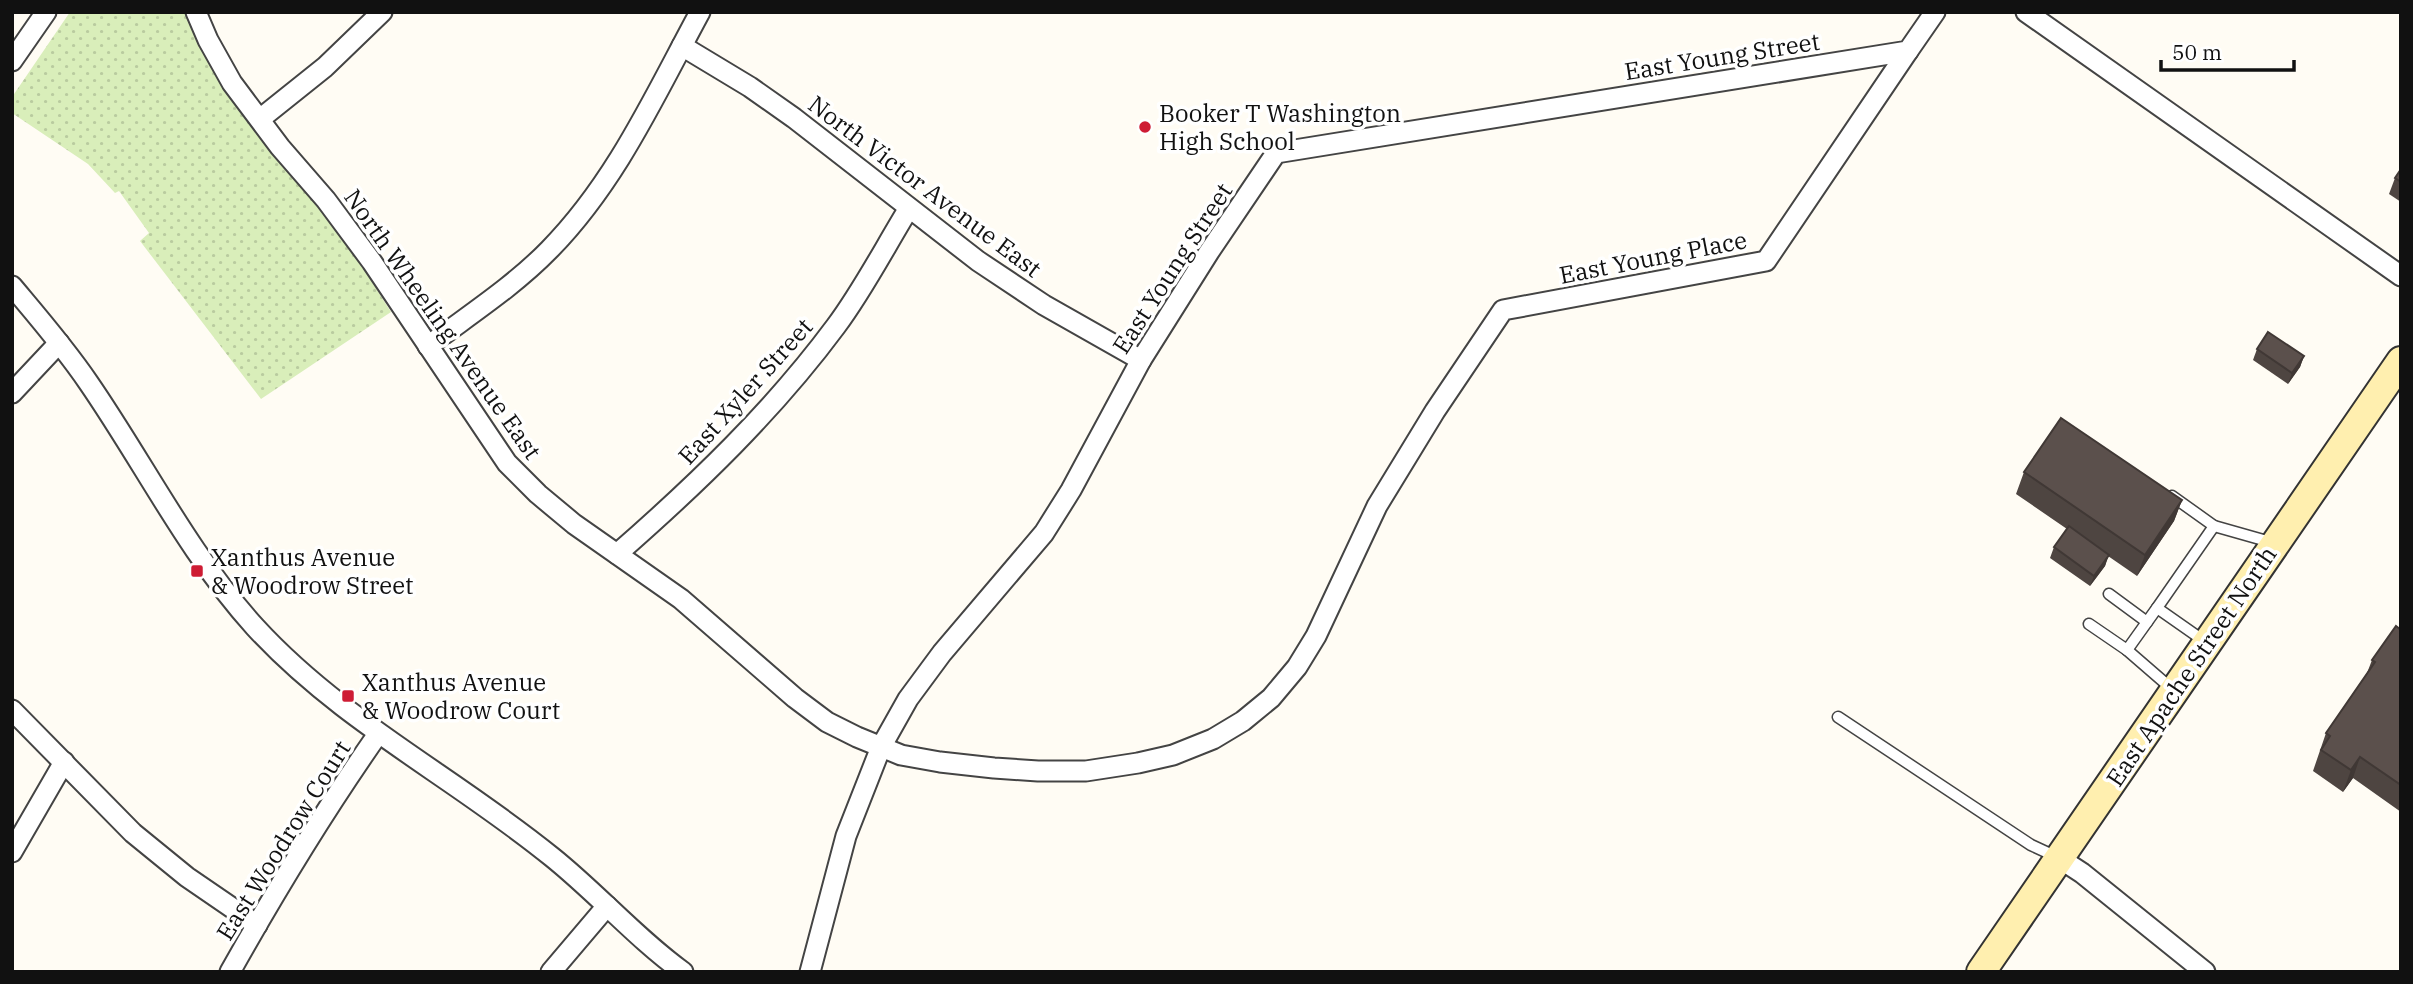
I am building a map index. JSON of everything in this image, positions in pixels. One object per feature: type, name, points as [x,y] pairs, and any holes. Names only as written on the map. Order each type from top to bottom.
[{"type":"main road","name":"East Apache Street North","points":[[1981,972],[2401,361]]},
{"type":"street","points":[[12,61],[46,12]]},
{"type":"street","name":"North Wheeling Avenue East","points":[[196,12],[232,83],[372,262],[507,463],[574,524],[681,598],[795,698],[827,722],[901,755],[940,762],[1038,771],[1086,771],[1173,755],[1213,739],[1243,721],[1271,698],[1303,657],[1316,636],[1377,506],[1435,411]]},
{"type":"street","points":[[260,119],[325,66],[382,12]]},
{"type":"street","points":[[428,346],[511,284],[549,250],[581,214],[615,167],[700,12]]},
{"type":"street","points":[[1908,51],[1935,12]]},
{"type":"street","points":[[2026,12],[2401,276]]},
{"type":"street","name":"North Victor Avenue East","points":[[681,46],[750,86],[978,261],[1044,305],[1141,360]]},
{"type":"street","name":"East Young Street","points":[[810,972],[846,836],[881,747],[908,699],[942,653],[1044,533],[1071,490],[1141,360],[1276,153],[1908,51]]},
{"type":"street","name":"East Young Place","points":[[1435,411],[1503,310],[1766,261],[1908,51]]},
{"type":"street","name":"East Xyler Street","points":[[617,554],[742,438],[785,391],[838,324],[909,208]]},
{"type":"street","points":[[12,286],[88,382],[177,523],[219,584],[256,627],[340,705],[552,857],[683,972]]},
{"type":"street","points":[[12,393],[59,343]]},
{"type":"street","points":[[12,709],[160,856],[257,925]]},
{"type":"street","name":"East Woodrow Court","points":[[230,972],[321,816],[378,734]]},
{"type":"street","points":[[12,852],[64,762]]},
{"type":"street","points":[[2059,858],[2082,873],[2205,972]]},
{"type":"street","points":[[551,972],[607,906]]},
{"type":"lane","points":[[2160,488],[2214,526],[2275,543]]},
{"type":"lane","points":[[2127,650],[2214,526]]},
{"type":"lane","points":[[2109,594],[2147,622]]},
{"type":"lane","points":[[2157,608],[2207,643]]},
{"type":"lane","points":[[2089,624],[2127,650],[2174,691]]},
{"type":"lane","points":[[1838,717],[2031,845],[2059,858]]},
{"type":"green space","points":[[70,12],[186,12],[217,74],[255,129],[345,239],[391,312],[261,399],[140,241],[149,233],[119,191],[115,193],[88,164],[12,113],[12,97]]},
{"type":"building","points":[[2401,169],[2401,182],[2395,178]]},
{"type":"building","points":[[2268,332],[2304,356],[2292,373],[2257,349]]},
{"type":"building","points":[[2061,418],[2182,500],[2145,555],[2024,472]]},
{"type":"building","points":[[2069,526],[2109,555],[2094,576],[2054,547]]},
{"type":"building","points":[[2396,626],[2401,630],[2401,785],[2360,757],[2351,770],[2321,750],[2330,736],[2326,733],[2375,662],[2372,660]]},
{"type":"place","name":"Booker T Washington High School","points":[[1145,127]]},
{"type":"place","name":"Xanthus Avenue & Woodrow Street","points":[[197,571]]},
{"type":"place","name":"Xanthus Avenue & Woodrow Court","points":[[348,696]]}]
